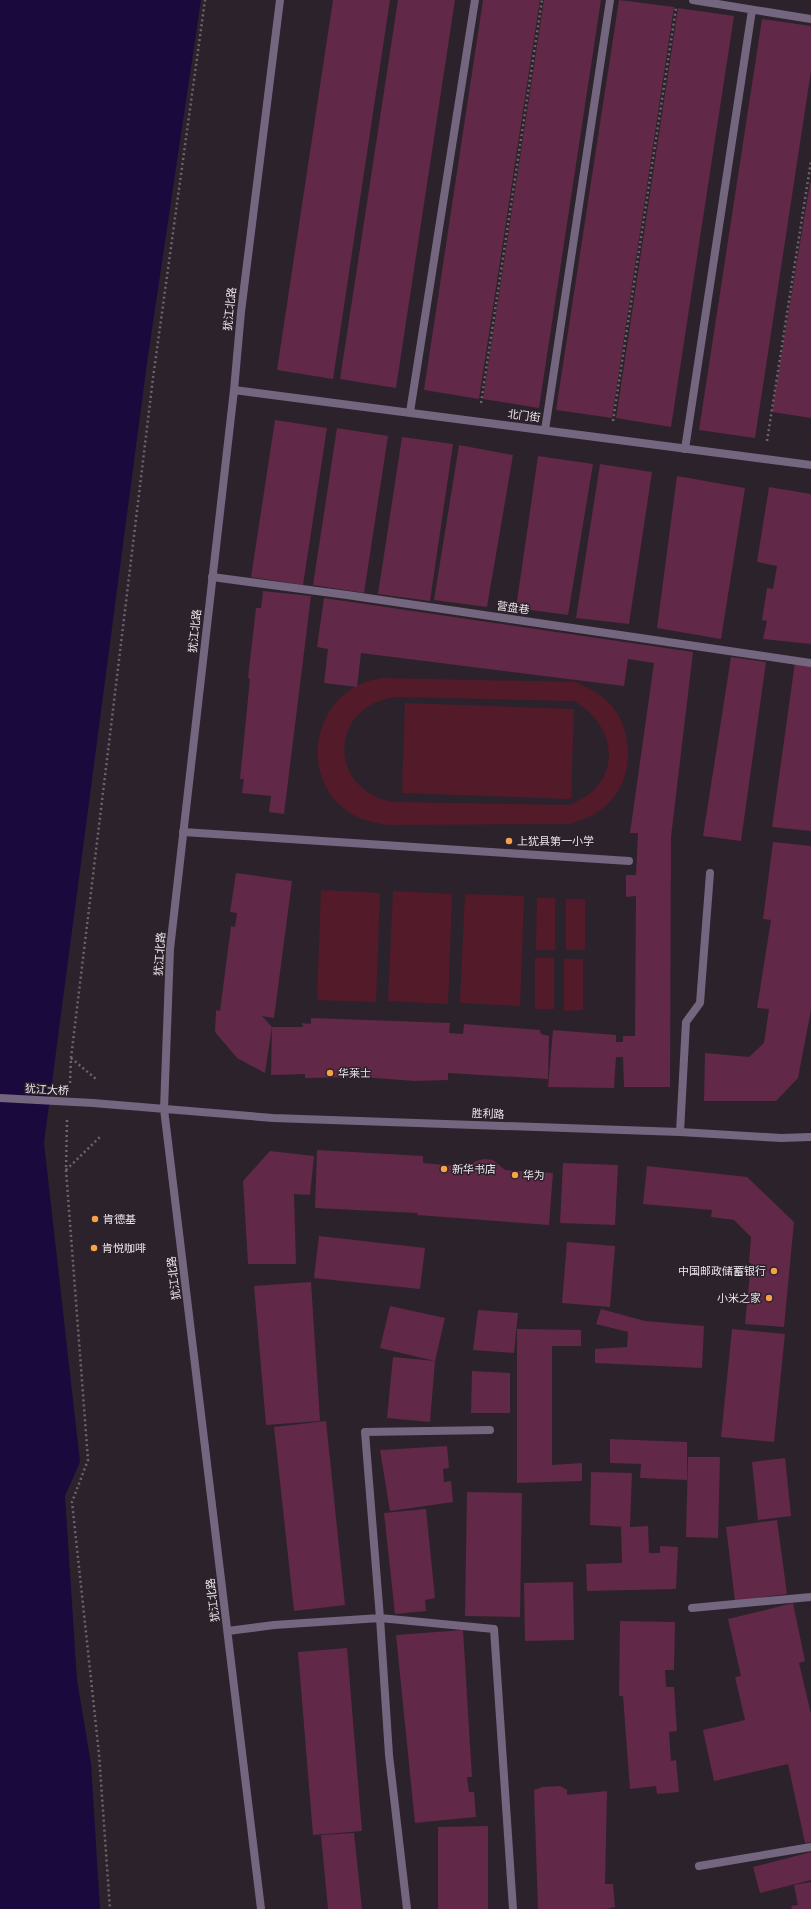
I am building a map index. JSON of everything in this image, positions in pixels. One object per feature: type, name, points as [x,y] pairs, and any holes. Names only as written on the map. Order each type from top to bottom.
[{"type":"street","name":"犹江北路","points":[[261,1909],[164,1109],[170,949],[234,390],[240,312],[280,0]]},
{"type":"street","points":[[410,412],[475,0]]},
{"type":"street","points":[[545,430],[610,0]]},
{"type":"street","points":[[693,0],[811,19]]},
{"type":"street","points":[[685,449],[752,10]]},
{"type":"street","name":"北门街","points":[[234,390],[811,465]]},
{"type":"street","name":"营盘巷","points":[[212,577],[355,596],[811,663]]},
{"type":"street","points":[[183,832],[629,861]]},
{"type":"street","points":[[680,1132],[686,1022],[700,1003],[710,873]]},
{"type":"street","name":"犹江大桥","points":[[0,1098],[94,1103],[164,1109]]},
{"type":"street","name":"胜利路","points":[[164,1109],[273,1118],[680,1132],[781,1138],[811,1137]]},
{"type":"street","points":[[407,1909],[389,1755],[365,1432],[490,1430]]},
{"type":"street","points":[[692,1608],[811,1597]]},
{"type":"street","points":[[228,1631],[274,1624],[380,1618],[494,1629],[513,1909]]},
{"type":"street","points":[[699,1866],[811,1847]]},
{"type":"path","points":[[96,1078],[71,1058],[153,378],[205,0]]},
{"type":"path","points":[[478,422],[542,0]]},
{"type":"path","points":[[611,439],[677,0]]},
{"type":"path","points":[[764,459],[811,161]]},
{"type":"path","points":[[67,1131],[66,1170],[88,1460],[72,1502],[99,1754],[110,1909]]},
{"type":"path","points":[[66,1170],[100,1137]]},
{"type":"shaded area","points":[[0,0],[201,0],[147,363],[44,1143],[80,1462],[65,1496],[77,1680],[91,1764],[100,1909],[0,1909]]},
{"type":"shaded area","points":[[382,678],[575,682],[594,691],[605,699],[615,710],[622,724],[627,739],[628,754],[622,784],[614,797],[603,808],[591,816],[570,824],[390,825],[371,822],[353,815],[342,807],[330,794],[322,779],[318,763],[318,746],[321,730],[328,714],[338,701],[351,689],[366,682]],"holes":[[[401,697],[574,701],[586,709],[595,718],[602,729],[607,742],[609,754],[607,767],[602,779],[593,791],[582,799],[569,805],[393,802],[370,794],[355,780],[346,764],[344,745],[349,728],[360,712],[378,702]]]},
{"type":"shaded area","points":[[405,703],[574,709],[571,799],[402,793]]},
{"type":"shaded area","points":[[321,890],[380,893],[376,1002],[317,1000]]},
{"type":"shaded area","points":[[393,891],[452,894],[448,1004],[388,1001]]},
{"type":"shaded area","points":[[465,894],[524,896],[520,1006],[460,1003]]},
{"type":"shaded area","points":[[537,898],[555,898],[555,950],[536,950]]},
{"type":"shaded area","points":[[566,899],[585,899],[585,950],[566,950]]},
{"type":"shaded area","points":[[535,958],[554,958],[554,1009],[535,1009]]},
{"type":"shaded area","points":[[564,959],[583,959],[583,1010],[564,1011]]},
{"type":"building","points":[[333,0],[390,0],[333,379],[277,370]]},
{"type":"building","points":[[398,0],[455,0],[396,388],[340,379]]},
{"type":"building","points":[[483,0],[540,0],[479,399],[424,390]]},
{"type":"building","points":[[544,0],[601,0],[539,408],[483,399]]},
{"type":"building","points":[[619,0],[674,7],[612,418],[556,410]]},
{"type":"building","points":[[678,8],[734,16],[671,427],[616,418]]},
{"type":"building","points":[[762,19],[811,26],[811,71],[755,438],[699,430]]},
{"type":"building","points":[[811,183],[811,418],[772,412]]},
{"type":"building","points":[[275,420],[327,428],[303,585],[251,577]]},
{"type":"building","points":[[337,428],[388,436],[364,593],[313,585]]},
{"type":"building","points":[[402,437],[453,444],[430,601],[378,594]]},
{"type":"building","points":[[459,445],[513,455],[487,607],[434,600]]},
{"type":"building","points":[[538,456],[593,464],[568,615],[516,608]]},
{"type":"building","points":[[600,464],[652,472],[629,624],[576,618]]},
{"type":"building","points":[[677,476],[745,488],[721,639],[657,628]]},
{"type":"building","points":[[769,487],[811,494],[811,644],[763,639],[767,621],[762,620],[767,588],[773,589],[777,566],[757,562]]},
{"type":"building","points":[[263,591],[311,596],[284,814],[269,812],[271,796],[242,793],[244,779],[240,779],[250,679],[248,678],[256,608],[261,608]]},
{"type":"building","points":[[324,598],[693,652],[671,837],[670,1087],[624,1087],[623,1057],[616,1057],[614,1088],[548,1087],[553,1030],[616,1035],[616,1042],[623,1042],[623,1036],[635,1036],[636,896],[626,897],[626,875],[636,875],[638,833],[630,833],[654,663],[628,659],[624,686],[361,653],[357,687],[324,683],[328,649],[317,647]]},
{"type":"building","points":[[731,657],[766,662],[741,841],[703,836]]},
{"type":"building","points":[[795,662],[811,665],[811,831],[772,827]]},
{"type":"building","points":[[773,842],[811,846],[811,1010],[798,1078],[776,1101],[704,1101],[705,1053],[749,1057],[764,1043],[769,1009],[757,1008],[771,920],[763,919]]},
{"type":"building","points":[[236,873],[292,881],[274,1018],[262,1016],[272,1027],[265,1073],[237,1058],[215,1032],[216,1010],[220,1011],[231,926],[235,927],[237,913],[230,912]]},
{"type":"building","points":[[311,1018],[450,1023],[449,1033],[463,1034],[464,1024],[540,1030],[541,1034],[549,1036],[548,1079],[448,1073],[448,1080],[415,1081],[361,1077],[305,1078],[305,1074],[271,1075],[272,1027],[303,1027],[302,1023],[311,1024]]},
{"type":"building","points":[[317,1150],[423,1156],[423,1163],[468,1167],[476,1161],[484,1159],[493,1160],[505,1170],[553,1173],[549,1225],[417,1215],[418,1213],[315,1208]]},
{"type":"building","points":[[270,1151],[314,1156],[310,1195],[294,1194],[296,1264],[248,1264],[243,1181]]},
{"type":"building","points":[[563,1163],[618,1165],[615,1225],[560,1223]]},
{"type":"building","points":[[647,1166],[747,1177],[794,1222],[784,1327],[745,1324],[751,1263],[749,1263],[751,1237],[734,1220],[711,1217],[712,1210],[643,1204]]},
{"type":"building","points":[[319,1236],[425,1248],[420,1289],[314,1278]]},
{"type":"building","points":[[567,1242],[615,1246],[610,1307],[562,1303]]},
{"type":"building","points":[[311,1282],[320,1421],[266,1425],[254,1286]]},
{"type":"building","points":[[390,1306],[445,1318],[435,1361],[380,1348]]},
{"type":"building","points":[[601,1309],[645,1321],[704,1326],[702,1368],[595,1363],[595,1349],[627,1347],[628,1332],[596,1324]]},
{"type":"building","points":[[478,1310],[518,1313],[514,1353],[473,1350]]},
{"type":"building","points":[[517,1329],[581,1330],[581,1346],[552,1346],[552,1465],[582,1463],[582,1481],[517,1483]]},
{"type":"building","points":[[732,1329],[785,1334],[774,1442],[721,1437]]},
{"type":"building","points":[[393,1357],[435,1361],[430,1422],[387,1418]]},
{"type":"building","points":[[472,1371],[510,1373],[510,1413],[471,1413]]},
{"type":"building","points":[[326,1421],[345,1605],[294,1611],[274,1427]]},
{"type":"building","points":[[610,1439],[687,1442],[687,1480],[640,1478],[641,1464],[610,1463]]},
{"type":"building","points":[[447,1446],[449,1468],[443,1469],[444,1482],[451,1481],[453,1502],[390,1511],[380,1450]]},
{"type":"building","points":[[688,1457],[720,1457],[718,1538],[686,1537]]},
{"type":"building","points":[[785,1458],[791,1516],[758,1520],[752,1462]]},
{"type":"building","points":[[591,1472],[632,1473],[630,1527],[648,1526],[649,1553],[660,1553],[660,1546],[678,1547],[676,1589],[587,1591],[586,1564],[622,1563],[621,1527],[625,1527],[590,1525]]},
{"type":"building","points":[[467,1492],[522,1493],[520,1617],[465,1616]]},
{"type":"building","points":[[426,1509],[435,1598],[425,1600],[426,1611],[395,1614],[384,1513]]},
{"type":"building","points":[[777,1520],[787,1594],[735,1601],[726,1527]]},
{"type":"building","points":[[573,1582],[574,1640],[525,1641],[524,1583]]},
{"type":"building","points":[[793,1603],[805,1661],[799,1663],[811,1714],[811,1842],[805,1843],[788,1764],[714,1781],[703,1730],[745,1720],[735,1677],[741,1676],[728,1619]]},
{"type":"building","points":[[620,1621],[675,1622],[674,1670],[665,1670],[666,1687],[674,1687],[677,1731],[669,1732],[671,1761],[676,1760],[679,1792],[657,1794],[656,1786],[630,1789],[623,1696],[619,1696]]},
{"type":"building","points":[[463,1630],[472,1777],[467,1777],[469,1792],[474,1792],[476,1817],[415,1823],[396,1635]]},
{"type":"building","points":[[347,1648],[362,1831],[313,1835],[298,1652]]},
{"type":"building","points":[[560,1786],[567,1790],[567,1795],[607,1791],[605,1884],[613,1884],[615,1907],[606,1909],[538,1909],[534,1790],[542,1787]]},
{"type":"building","points":[[488,1826],[488,1909],[438,1909],[438,1827]]},
{"type":"building","points":[[354,1833],[362,1909],[328,1909],[321,1835]]},
{"type":"building","points":[[811,1852],[811,1880],[760,1893],[753,1867]]},
{"type":"building","points":[[811,1882],[811,1909],[792,1909],[791,1906],[798,1905],[794,1885]]},
{"type":"place","name":"上犹县第一小学","points":[[509,841]]},
{"type":"place","name":"华莱士","points":[[330,1073]]},
{"type":"place","name":"新华书店","points":[[444,1169]]},
{"type":"place","name":"华为","points":[[515,1175]]},
{"type":"place","name":"肯德基","points":[[95,1219]]},
{"type":"place","name":"肯悦咖啡","points":[[94,1248]]},
{"type":"place","name":"中国邮政储蓄银行","points":[[774,1271]]},
{"type":"place","name":"小米之家","points":[[769,1298]]}]
